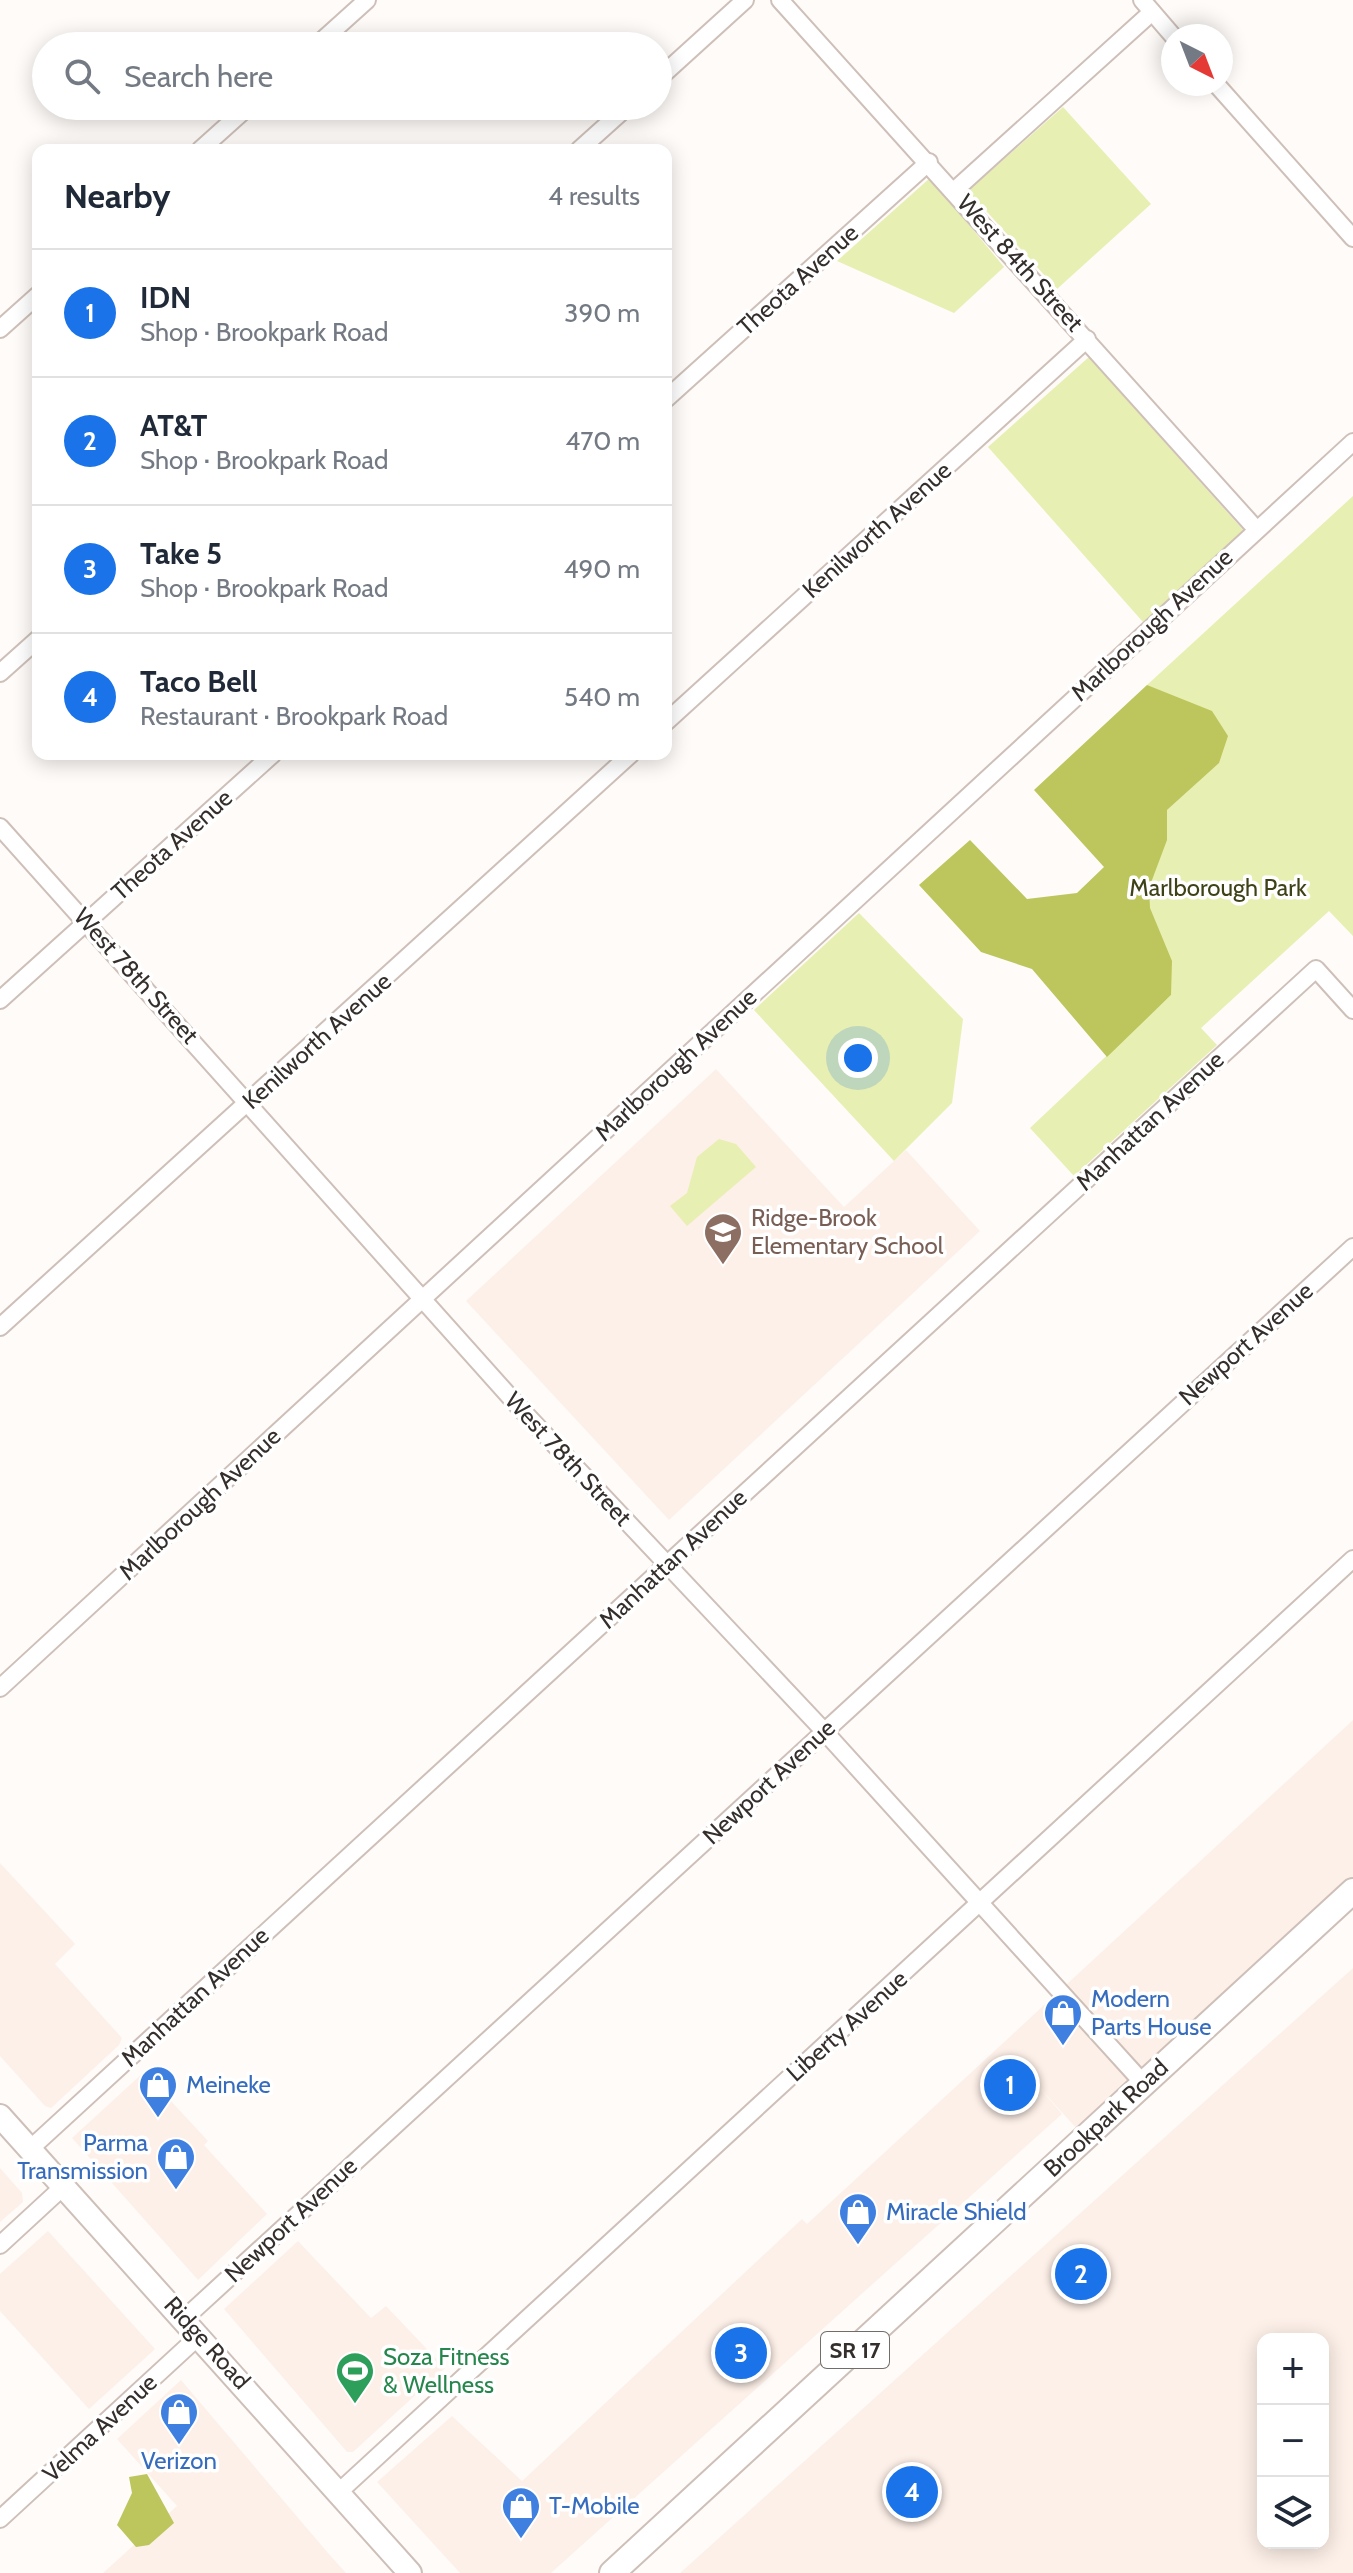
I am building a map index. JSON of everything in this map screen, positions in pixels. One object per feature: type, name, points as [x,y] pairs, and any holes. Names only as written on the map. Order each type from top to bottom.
[{"type":"main road","name":"Brookpark Road","points":[[612,2573],[1353,1891]]},
{"type":"main road","name":"Ridge Road","points":[[0,2116],[185,2318],[410,2573]]},
{"type":"street","points":[[332,32],[367,0]]},
{"type":"street","points":[[672,66],[745,0]]},
{"type":"street","name":"West 84th Street","points":[[780,0],[955,190],[1256,529]]},
{"type":"street","points":[[955,190],[1147,6],[1163,24]]},
{"type":"street","points":[[1227,96],[1353,238]]},
{"type":"street","points":[[207,144],[233,120]]},
{"type":"street","points":[[586,144],[612,120]]},
{"type":"street","name":"Theota Avenue","points":[[672,394],[929,162]]},
{"type":"street","points":[[0,329],[32,300]]},
{"type":"street","name":"Kenilworth Avenue","points":[[672,717],[1087,339]]},
{"type":"street","name":"Marlborough Avenue","points":[[0,1688],[1353,442]]},
{"type":"street","points":[[0,673],[32,644]]},
{"type":"street","name":"Theota Avenue","points":[[0,1000],[266,760]]},
{"type":"street","name":"Kenilworth Avenue","points":[[0,1327],[624,760]]},
{"type":"street","name":"West 78th Street","points":[[0,827],[666,1565],[824,1731],[1144,2084]]},
{"type":"street","name":"Manhattan Avenue","points":[[30,2149],[1316,969],[1353,1010]]},
{"type":"street","name":"Newport Avenue","points":[[185,2318],[1353,1247]]},
{"type":"street","name":"Liberty Avenue","points":[[340,2491],[1353,1559]]},
{"type":"street","points":[[0,2245],[64,2186]]},
{"type":"street","name":"Velma Avenue","points":[[0,2519],[200,2335]]},
{"type":"shaded area","name":"Ridge-Brook Elementary School","points":[[716,1069],[844,1207],[906,1150],[980,1231],[669,1520],[466,1301]]},
{"type":"shaded area","points":[[1353,1720],[1353,1878],[1078,2130],[1038,2086],[1062,2114],[551,2573],[460,2573],[377,2482],[452,2416],[522,2481],[802,2219],[807,2224]]},
{"type":"shaded area","points":[[0,1863],[75,1944],[55,1964],[122,2038],[119,2045],[51,2108],[45,2106],[0,2056]]},
{"type":"shaded area","points":[[1353,1968],[1353,2573],[680,2573]]},
{"type":"shaded area","points":[[144,2072],[208,2141],[204,2145],[267,2214],[198,2280],[72,2138]]},
{"type":"shaded area","points":[[0,2168],[22,2193],[23,2202],[0,2222]]},
{"type":"shaded area","points":[[48,2231],[155,2349],[89,2409],[0,2311],[0,2274]]},
{"type":"shaded area","points":[[298,2241],[371,2318],[386,2306],[445,2368],[353,2452],[347,2452],[224,2309]]},
{"type":"shaded area","points":[[181,2380],[346,2573],[103,2573],[177,2506],[117,2439]]},
{"type":"green space","points":[[1063,107],[1151,204],[1057,289],[968,191]]},
{"type":"green space","points":[[930,178],[1004,267],[954,313],[837,261]]},
{"type":"green space","points":[[1089,357],[1244,531],[1143,622],[988,447]]},
{"type":"green space","name":"Marlborough Park","points":[[1353,496],[1353,936],[1329,911],[1201,1028],[1217,1045],[1074,1176],[1030,1128],[1171,995],[1077,893],[1218,763],[1147,685]]},
{"type":"green space","points":[[1147,685],[1212,711],[1228,736],[1219,763],[1167,810],[1167,840],[1149,888],[1150,908],[1172,961],[1171,995],[1107,1057],[1032,969],[981,952],[919,885],[970,840],[1027,899],[1077,893],[1104,867],[1034,790]]},
{"type":"green space","points":[[859,913],[963,1019],[952,1103],[894,1161],[754,1010]]},
{"type":"green space","points":[[719,1139],[736,1144],[756,1167],[687,1226],[670,1206],[687,1193],[697,1157]]},
{"type":"green space","points":[[147,2474],[174,2523],[149,2545],[136,2547],[117,2525],[132,2493],[129,2477]]},
{"type":"place","name":"Ridge-Brook Elementary School","points":[[723,1266]]},
{"type":"place","name":"Modern Parts House","points":[[1063,2047]]},
{"type":"place","name":"IDN","points":[[1010,2085]]},
{"type":"place","name":"Meineke","points":[[158,2119]]},
{"type":"place","name":"Parma Transmission","points":[[176,2191]]},
{"type":"place","name":"Miracle Shield","points":[[858,2246]]},
{"type":"place","name":"AT&T","points":[[1081,2274]]},
{"type":"place","name":"Take 5","points":[[741,2353]]},
{"type":"place","name":"Soza Fitness & Wellness","points":[[355,2405]]},
{"type":"place","name":"Verizon","points":[[179,2446]]},
{"type":"place","name":"Taco Bell","points":[[912,2492]]},
{"type":"place","name":"T-Mobile","points":[[521,2540]]}]
